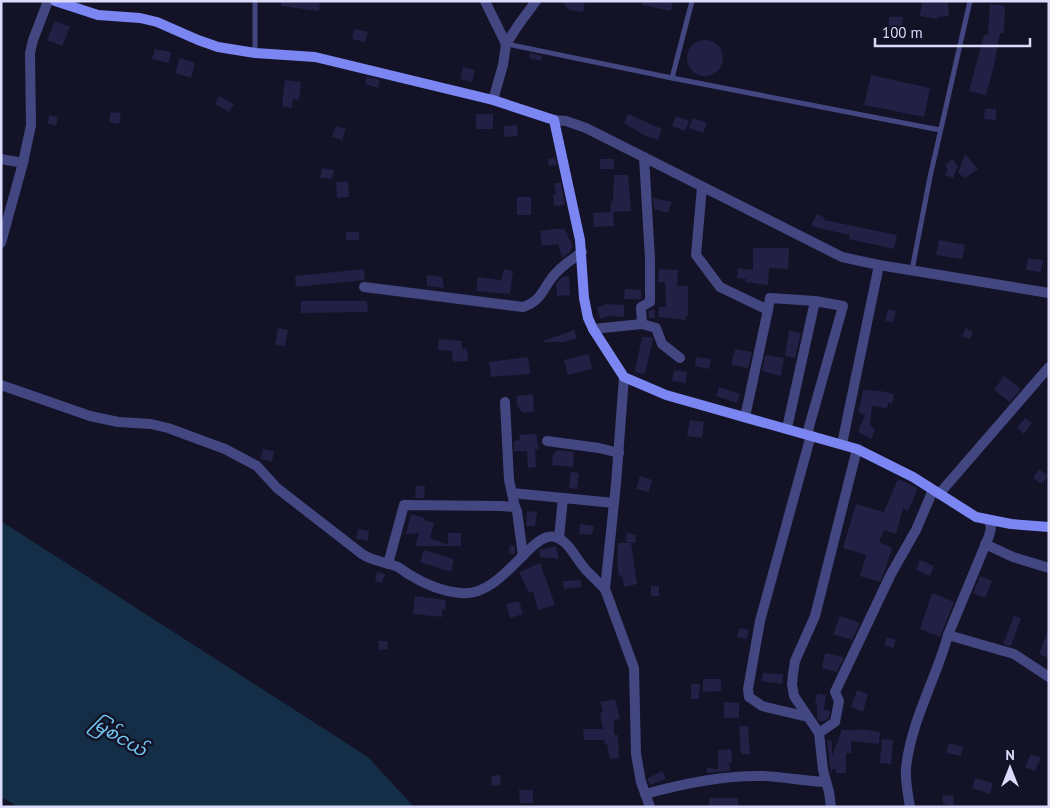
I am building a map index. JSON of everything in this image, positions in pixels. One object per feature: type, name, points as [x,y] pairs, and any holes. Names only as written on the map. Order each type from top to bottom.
[{"type":"street","points":[[1,243],[31,125],[30,53],[48,1]]},
{"type":"street","points":[[55,1],[98,15],[140,18],[157,22],[218,47],[255,53],[315,57],[492,100],[554,120],[566,121],[586,128],[842,257],[879,266],[1049,293]]},
{"type":"street","points":[[485,1],[506,44]]},
{"type":"street","points":[[492,100],[503,65],[506,44],[518,24],[536,1]]},
{"type":"street","points":[[554,120],[582,252],[584,298],[593,329],[624,377],[666,395],[857,449],[913,477],[976,517],[1010,524],[1049,527]]},
{"type":"street","points":[[642,324],[641,307],[650,302],[650,259],[644,157]]},
{"type":"street","points":[[1,159],[22,163]]},
{"type":"street","points":[[702,187],[696,255],[720,287],[768,310]]},
{"type":"street","points":[[364,286],[523,306],[537,299],[555,273],[582,252]]},
{"type":"street","points":[[842,444],[879,266]]},
{"type":"street","points":[[745,417],[770,298],[815,301],[843,306],[760,621],[748,689],[749,697],[762,706],[808,717]]},
{"type":"street","points":[[786,428],[815,301]]},
{"type":"street","points":[[593,329],[642,324],[656,328],[662,344],[680,358]]},
{"type":"street","points":[[819,733],[835,722],[839,701],[835,692],[891,574],[936,492],[1049,367]]},
{"type":"street","points":[[605,589],[619,453],[624,377]]},
{"type":"street","points":[[1,385],[90,416],[118,422],[151,424],[168,428],[225,449],[257,466],[277,488],[372,561],[398,567],[424,582],[462,594],[483,589],[498,581],[536,543],[547,537],[559,538],[605,589],[634,668],[636,754],[641,782],[650,807]]},
{"type":"street","points":[[505,402],[509,480],[517,511],[523,556]]},
{"type":"street","points":[[547,441],[599,448],[619,453]]},
{"type":"street","points":[[831,807],[829,792],[825,782],[819,733],[794,696],[792,684],[795,661],[815,616],[857,449]]},
{"type":"street","points":[[512,493],[614,503]]},
{"type":"street","points":[[559,538],[563,498]]},
{"type":"street","points":[[388,564],[404,505],[515,507]]},
{"type":"street","points":[[910,807],[906,769],[923,704],[948,635],[991,528],[990,520]]},
{"type":"street","points":[[985,544],[1013,557],[1049,568]]},
{"type":"street","points":[[948,635],[1014,654],[1049,677]]},
{"type":"street","points":[[645,794],[668,788],[734,777],[765,776],[825,782]]},
{"type":"lane","points":[[255,1],[255,53]]},
{"type":"lane","points":[[672,78],[692,1]]},
{"type":"lane","points":[[912,271],[940,130],[970,1]]},
{"type":"lane","points":[[506,44],[940,130]]},
{"type":"water","name":"မြစ်ငယ်","points":[[1,521],[368,757],[414,807],[19,807],[1,797]]},
{"type":"building","points":[[281,1],[320,1],[319,11],[281,6]]},
{"type":"building","points":[[561,1],[585,1],[583,12],[569,10]]},
{"type":"building","points":[[642,1],[673,1],[671,11],[642,5]]},
{"type":"building","points":[[922,1],[948,1],[949,16],[938,17],[937,19],[920,16]]},
{"type":"building","points":[[990,4],[1005,6],[1004,33],[1000,33],[986,95],[969,91],[984,35],[988,35]]},
{"type":"building","points":[[889,17],[903,17],[902,28],[888,28]]},
{"type":"building","points":[[55,21],[70,27],[62,46],[47,40]]},
{"type":"building","points":[[354,29],[368,32],[365,42],[352,39]]},
{"type":"building","points":[[705,40],[712,41],[718,45],[722,51],[722,65],[718,71],[712,75],[705,76],[698,75],[692,71],[688,65],[687,58],[688,51],[692,45],[698,41]]},
{"type":"building","points":[[155,49],[171,52],[169,63],[152,59]]},
{"type":"building","points":[[530,53],[542,56],[541,61],[529,58]]},
{"type":"building","points":[[180,58],[195,63],[191,78],[175,73]]},
{"type":"building","points":[[463,67],[475,70],[472,82],[460,79]]},
{"type":"building","points":[[871,75],[930,88],[924,117],[864,105]]},
{"type":"building","points":[[367,77],[380,80],[378,88],[365,84]]},
{"type":"building","points":[[285,80],[301,82],[299,100],[293,99],[292,108],[282,106]]},
{"type":"building","points":[[219,96],[234,104],[229,112],[215,104]]},
{"type":"building","points":[[985,109],[996,109],[996,120],[984,119]]},
{"type":"building","points":[[111,112],[121,113],[119,124],[109,122]]},
{"type":"building","points":[[476,114],[493,114],[493,129],[476,129]]},
{"type":"building","points":[[628,114],[662,129],[658,140],[644,135],[624,123]]},
{"type":"building","points":[[49,115],[58,117],[56,126],[48,124]]},
{"type":"building","points":[[676,116],[689,121],[685,131],[672,126]]},
{"type":"building","points":[[693,118],[707,123],[703,133],[689,128]]},
{"type":"building","points":[[517,125],[518,136],[504,137],[504,126]]},
{"type":"building","points":[[336,126],[346,129],[342,140],[332,137]]},
{"type":"building","points":[[965,154],[978,169],[965,178],[958,173]]},
{"type":"building","points":[[555,157],[557,165],[549,166],[548,159]]},
{"type":"building","points":[[600,159],[614,159],[614,169],[600,169]]},
{"type":"building","points":[[952,159],[958,166],[953,178],[945,175],[948,169],[945,166]]},
{"type":"building","points":[[322,168],[334,170],[332,179],[320,178]]},
{"type":"building","points":[[614,175],[628,175],[631,211],[610,212],[611,201],[613,201]]},
{"type":"building","points":[[348,181],[349,197],[337,198],[336,182]]},
{"type":"building","points":[[554,183],[561,183],[565,205],[554,206],[553,194],[556,194]]},
{"type":"building","points":[[517,197],[531,197],[531,215],[517,215]]},
{"type":"building","points":[[653,198],[672,202],[668,213],[654,209]]},
{"type":"building","points":[[613,212],[614,226],[594,227],[593,213]]},
{"type":"building","points":[[817,214],[825,218],[824,220],[897,235],[894,249],[849,239],[850,235],[811,225]]},
{"type":"building","points":[[564,229],[573,246],[569,253],[562,258],[558,244],[542,246],[540,231]]},
{"type":"building","points":[[346,232],[359,232],[359,240],[346,240]]},
{"type":"building","points":[[939,240],[965,245],[962,259],[936,255]]},
{"type":"building","points":[[753,248],[789,248],[788,269],[769,268],[768,285],[745,282],[746,279],[737,278],[738,268],[753,270]]},
{"type":"building","points":[[1028,258],[1043,260],[1041,272],[1026,270]]},
{"type":"building","points":[[364,269],[365,280],[296,287],[295,276]]},
{"type":"building","points":[[504,269],[513,271],[510,294],[476,291],[478,277],[501,280]]},
{"type":"building","points":[[659,269],[678,270],[677,286],[688,286],[688,316],[686,316],[686,320],[658,317],[659,307],[666,307],[665,282],[658,282]]},
{"type":"building","points":[[427,275],[442,277],[444,288],[427,286]]},
{"type":"building","points":[[569,276],[570,295],[557,296],[556,284],[562,277]]},
{"type":"building","points":[[625,289],[641,290],[641,299],[624,299]]},
{"type":"building","points":[[301,301],[367,301],[368,312],[301,313]]},
{"type":"building","points":[[607,304],[624,305],[624,317],[608,316],[600,319],[597,308]]},
{"type":"building","points":[[888,309],[896,311],[893,322],[885,321]]},
{"type":"building","points":[[655,310],[655,318],[649,318],[648,311]]},
{"type":"building","points":[[278,328],[288,330],[285,346],[275,345]]},
{"type":"building","points":[[966,328],[973,332],[970,339],[962,336]]},
{"type":"building","points":[[574,330],[577,338],[564,342],[543,342],[543,341]]},
{"type":"building","points":[[789,330],[801,333],[795,358],[785,356]]},
{"type":"building","points":[[642,337],[652,337],[653,339],[645,374],[635,372]]},
{"type":"building","points":[[439,339],[462,341],[462,349],[467,348],[468,361],[453,362],[452,351],[438,350]]},
{"type":"building","points":[[735,349],[752,352],[748,368],[731,365]]},
{"type":"building","points":[[589,354],[592,369],[568,375],[564,360]]},
{"type":"building","points":[[765,355],[784,358],[781,376],[762,371]]},
{"type":"building","points":[[528,357],[530,374],[491,377],[489,362]]},
{"type":"building","points":[[696,357],[711,359],[709,369],[695,366]]},
{"type":"building","points":[[674,370],[687,372],[686,383],[672,381]]},
{"type":"building","points":[[1004,376],[1021,389],[1010,402],[994,390]]},
{"type":"building","points":[[719,387],[740,394],[737,403],[716,396]]},
{"type":"building","points":[[863,390],[894,394],[892,404],[888,403],[887,408],[872,406],[870,424],[875,430],[871,439],[858,432],[865,415],[858,412]]},
{"type":"building","points":[[533,394],[534,412],[523,413],[517,405],[517,396]]},
{"type":"building","points":[[1025,418],[1032,423],[1024,434],[1017,428]]},
{"type":"building","points":[[690,420],[704,422],[702,438],[687,436]]},
{"type":"building","points":[[536,434],[539,449],[535,450],[536,467],[528,468],[527,451],[514,451],[514,441],[520,440],[519,435]]},
{"type":"building","points":[[263,449],[274,451],[272,462],[260,459]]},
{"type":"building","points":[[556,450],[574,452],[573,467],[552,465],[553,454]]},
{"type":"building","points":[[1039,469],[1048,476],[1041,484],[1033,478]]},
{"type":"building","points":[[571,472],[579,473],[577,489],[569,488]]},
{"type":"building","points":[[640,476],[652,480],[649,492],[636,489]]},
{"type":"building","points":[[898,479],[918,488],[908,511],[903,508],[896,534],[884,530],[879,542],[892,548],[880,582],[860,576],[866,555],[843,548],[856,504],[884,512]]},
{"type":"building","points":[[416,486],[425,486],[424,498],[415,498]]},
{"type":"building","points":[[527,511],[537,512],[535,526],[526,526]]},
{"type":"building","points":[[411,514],[434,523],[430,538],[448,545],[448,533],[461,533],[461,546],[415,546],[419,533],[406,534]]},
{"type":"building","points":[[580,524],[594,526],[592,535],[579,534]]},
{"type":"building","points":[[358,529],[369,531],[368,541],[356,539]]},
{"type":"building","points":[[627,533],[636,535],[635,543],[626,542]]},
{"type":"building","points":[[618,543],[631,543],[637,584],[624,587],[622,575],[619,576],[617,563]]},
{"type":"building","points":[[510,545],[515,546],[515,554],[509,554]]},
{"type":"building","points":[[556,546],[559,559],[540,557],[539,550]]},
{"type":"building","points":[[424,550],[454,559],[451,572],[420,562]]},
{"type":"building","points":[[920,560],[934,566],[930,576],[916,570]]},
{"type":"building","points":[[540,563],[555,605],[538,610],[533,591],[529,593],[519,572]]},
{"type":"building","points":[[377,572],[385,574],[382,583],[375,581]]},
{"type":"building","points":[[980,576],[992,581],[985,598],[973,593]]},
{"type":"building","points":[[581,580],[581,587],[564,589],[563,581]]},
{"type":"building","points":[[651,586],[659,586],[659,596],[651,596]]},
{"type":"building","points":[[932,593],[954,602],[940,637],[920,629]]},
{"type":"building","points":[[415,596],[446,600],[445,610],[442,610],[442,617],[413,614]]},
{"type":"building","points":[[519,601],[523,614],[510,618],[506,604]]},
{"type":"building","points":[[840,616],[860,623],[852,640],[833,634]]},
{"type":"building","points":[[1014,616],[1021,618],[1011,646],[1003,644]]},
{"type":"building","points":[[739,628],[749,630],[747,639],[737,637]]},
{"type":"building","points":[[1049,631],[1049,658],[1039,654]]},
{"type":"building","points":[[887,637],[896,640],[893,648],[884,645]]},
{"type":"building","points":[[378,641],[387,641],[388,649],[379,650]]},
{"type":"building","points":[[825,653],[844,657],[837,672],[822,668]]},
{"type":"building","points":[[763,673],[783,674],[782,684],[761,681]]},
{"type":"building","points":[[703,679],[721,679],[721,691],[703,692]]},
{"type":"building","points":[[691,684],[700,684],[699,699],[691,699]]},
{"type":"building","points":[[857,690],[868,694],[863,712],[851,707]]},
{"type":"building","points":[[817,694],[826,695],[824,710],[830,711],[829,718],[824,721],[819,721],[817,718],[817,704],[815,704]]},
{"type":"building","points":[[615,699],[620,719],[614,720],[614,735],[618,735],[619,758],[610,759],[607,744],[604,744],[605,740],[584,740],[583,729],[603,729],[600,713],[603,712],[600,702]]},
{"type":"building","points":[[724,702],[739,703],[739,718],[724,718]]},
{"type":"building","points":[[739,726],[748,726],[750,754],[741,754]]},
{"type":"building","points":[[861,729],[880,732],[879,744],[851,741],[851,753],[846,753],[846,773],[836,773],[836,769],[832,769],[831,775],[827,740],[832,741],[832,756],[842,730]]},
{"type":"building","points":[[882,739],[893,740],[891,764],[880,763]]},
{"type":"building","points":[[949,743],[963,747],[961,756],[946,753]]},
{"type":"building","points":[[731,749],[732,763],[729,763],[730,771],[707,773],[707,768],[718,769],[718,750]]},
{"type":"building","points":[[1031,754],[1041,758],[1035,771],[1025,767]]},
{"type":"building","points":[[662,771],[666,779],[650,785],[647,779]]},
{"type":"building","points":[[500,775],[501,785],[492,786],[491,776]]},
{"type":"building","points":[[975,778],[993,783],[990,794],[972,788]]},
{"type":"building","points":[[519,790],[533,790],[533,803],[520,803]]},
{"type":"building","points":[[953,795],[954,806],[943,804],[942,796]]},
{"type":"building","points":[[709,798],[738,798],[738,807],[709,807]]}]
